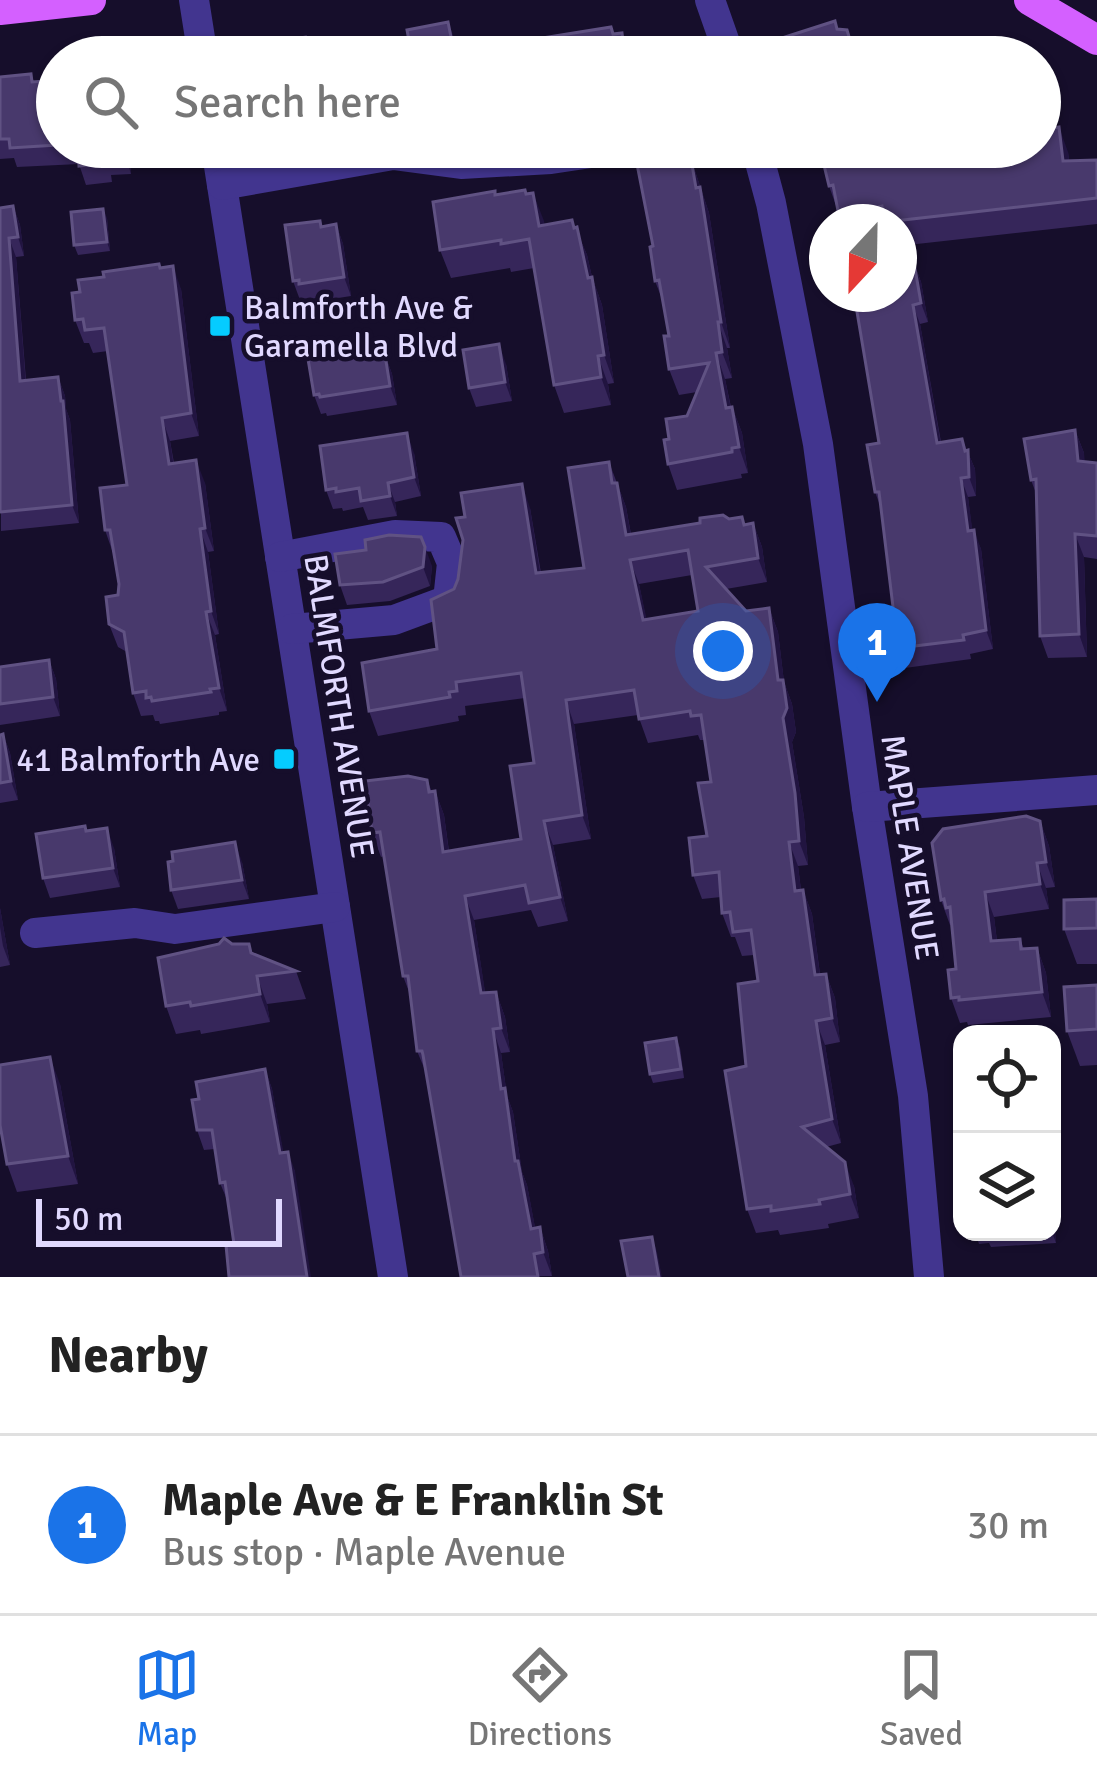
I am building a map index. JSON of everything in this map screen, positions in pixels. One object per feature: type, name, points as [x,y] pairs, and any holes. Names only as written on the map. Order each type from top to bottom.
[{"type":"main road","points":[[0,10],[91,0]]},
{"type":"main road","points":[[1029,0],[1097,40]]},
{"type":"street","points":[[194,0],[200,36]]},
{"type":"street","points":[[710,0],[723,36]]},
{"type":"street","name":"BALMFORTH AVENUE","points":[[219,168],[393,1277]]},
{"type":"street","points":[[222,184],[316,168]]},
{"type":"street","name":"MAPLE AVENUE","points":[[762,168],[818,444],[913,1096],[929,1277]]},
{"type":"street","points":[[280,557],[394,535],[441,537],[452,563],[448,600],[394,620],[292,629]]},
{"type":"street","points":[[868,807],[1097,790]]},
{"type":"street","points":[[35,933],[135,922],[175,929],[335,907]]},
{"type":"building","points":[[835,21],[837,29],[847,30],[849,36],[788,36]]},
{"type":"building","points":[[448,22],[451,36],[408,36],[407,30]]},
{"type":"building","points":[[611,27],[613,34],[622,36],[554,36]]},
{"type":"building","points":[[31,74],[36,82],[36,146],[10,148],[9,139],[0,139],[0,77]]},
{"type":"building","points":[[1061,144],[1063,161],[1097,160],[1097,198],[917,218],[917,204],[837,204],[833,185],[829,186],[825,168],[1061,168]]},
{"type":"building","points":[[638,168],[693,168],[696,188],[700,187],[721,322],[722,352],[716,353],[739,447],[732,452],[668,464],[666,419],[687,416],[709,363],[669,369],[664,336],[669,336],[659,280],[655,281]]},
{"type":"building","points":[[525,190],[533,193],[539,226],[572,220],[577,227],[588,278],[592,277],[604,355],[598,356],[601,377],[554,385],[529,239],[440,250],[433,202]]},
{"type":"building","points":[[13,206],[18,237],[9,238],[20,381],[58,377],[72,505],[0,512],[0,208]]},
{"type":"building","points":[[103,209],[107,242],[74,245],[71,212]]},
{"type":"building","points":[[320,221],[321,227],[336,224],[344,277],[299,284],[293,281],[285,225]]},
{"type":"building","points":[[159,264],[160,268],[173,266],[191,413],[162,418],[169,464],[196,460],[211,611],[206,612],[219,688],[152,701],[146,698],[146,691],[133,693],[124,632],[109,624],[106,597],[118,595],[119,584],[100,488],[127,485],[104,328],[85,330],[83,319],[75,320],[72,293],[80,292],[78,280]]},
{"type":"building","points":[[857,312],[914,312],[937,443],[962,439],[968,450],[969,477],[961,478],[968,531],[974,530],[986,630],[963,635],[964,640],[898,648],[879,492],[875,492],[867,445],[879,443]]},
{"type":"building","points":[[499,344],[505,382],[469,388],[463,350]]},
{"type":"building","points":[[363,347],[365,358],[385,355],[390,386],[314,395],[308,359],[313,354]]},
{"type":"building","points":[[1075,430],[1078,461],[1097,463],[1097,536],[1075,534],[1079,634],[1040,636],[1036,479],[1031,480],[1024,439]]},
{"type":"building","points":[[407,433],[414,477],[388,483],[390,496],[361,501],[359,488],[326,490],[320,446]]},
{"type":"building","points":[[609,462],[626,535],[723,515],[742,517],[744,525],[753,523],[758,558],[706,567],[746,611],[769,608],[778,680],[783,680],[787,708],[783,718],[795,793],[799,841],[789,842],[795,891],[803,890],[815,975],[826,974],[832,1018],[816,1021],[832,1119],[802,1127],[845,1162],[850,1194],[819,1200],[820,1204],[771,1211],[771,1206],[747,1209],[725,1071],[746,1066],[738,984],[758,981],[751,930],[733,932],[730,912],[722,913],[719,872],[693,875],[689,838],[707,836],[698,783],[711,782],[701,715],[691,716],[690,711],[639,719],[634,690],[566,700],[582,815],[544,821],[560,897],[529,903],[525,885],[465,896],[481,993],[496,992],[501,1028],[493,1029],[501,1089],[505,1088],[531,1229],[540,1227],[543,1252],[534,1254],[538,1277],[461,1277],[423,1055],[417,1051],[408,976],[403,976],[380,832],[372,833],[365,781],[408,776],[427,780],[429,792],[435,791],[443,852],[521,839],[510,766],[534,763],[521,673],[456,682],[457,691],[449,692],[450,697],[369,711],[362,663],[437,649],[431,600],[454,589],[458,579],[463,540],[456,518],[465,517],[461,493],[522,484],[536,573],[584,568],[568,468]],"holes":[[[688,550],[698,611],[643,620],[630,560]]]},
{"type":"building","points":[[389,535],[421,537],[423,567],[383,582],[340,585],[335,554],[366,550],[365,540]]},
{"type":"building","points":[[49,660],[53,697],[0,704],[0,667]]},
{"type":"building","points":[[0,735],[11,781],[0,783]]},
{"type":"building","points":[[1026,816],[1040,821],[1046,862],[1037,863],[1040,884],[985,892],[991,941],[1020,939],[1021,949],[1037,948],[1042,992],[951,998],[948,970],[956,969],[950,907],[941,900],[932,843],[943,829]]},
{"type":"building","points":[[85,826],[86,831],[107,828],[113,868],[43,878],[36,834]]},
{"type":"building","points":[[235,842],[242,880],[171,890],[168,862],[173,861],[172,852]]},
{"type":"building","points":[[1097,899],[1097,928],[1064,929],[1064,900]]},
{"type":"building","points":[[224,938],[232,944],[249,944],[251,953],[296,971],[257,976],[260,994],[166,1006],[158,958],[219,944]]},
{"type":"building","points":[[1097,985],[1097,1029],[1067,1031],[1064,987]]},
{"type":"building","points":[[676,1038],[681,1069],[650,1074],[645,1043]]},
{"type":"building","points":[[50,1057],[68,1156],[7,1164],[0,1125],[0,1065]]},
{"type":"building","points":[[265,1069],[280,1153],[288,1152],[307,1277],[229,1277],[226,1245],[234,1244],[225,1182],[220,1183],[212,1130],[197,1130],[192,1100],[199,1099],[196,1082]]},
{"type":"building","points":[[652,1237],[659,1277],[628,1277],[621,1241]]},
{"type":"place","name":"Balmforth Ave & Garamella Blvd","points":[[220,326]]},
{"type":"place","name":"Maple Ave & E Franklin St","points":[[877,702]]},
{"type":"place","name":"41 Balmforth Ave","points":[[284,759]]}]
